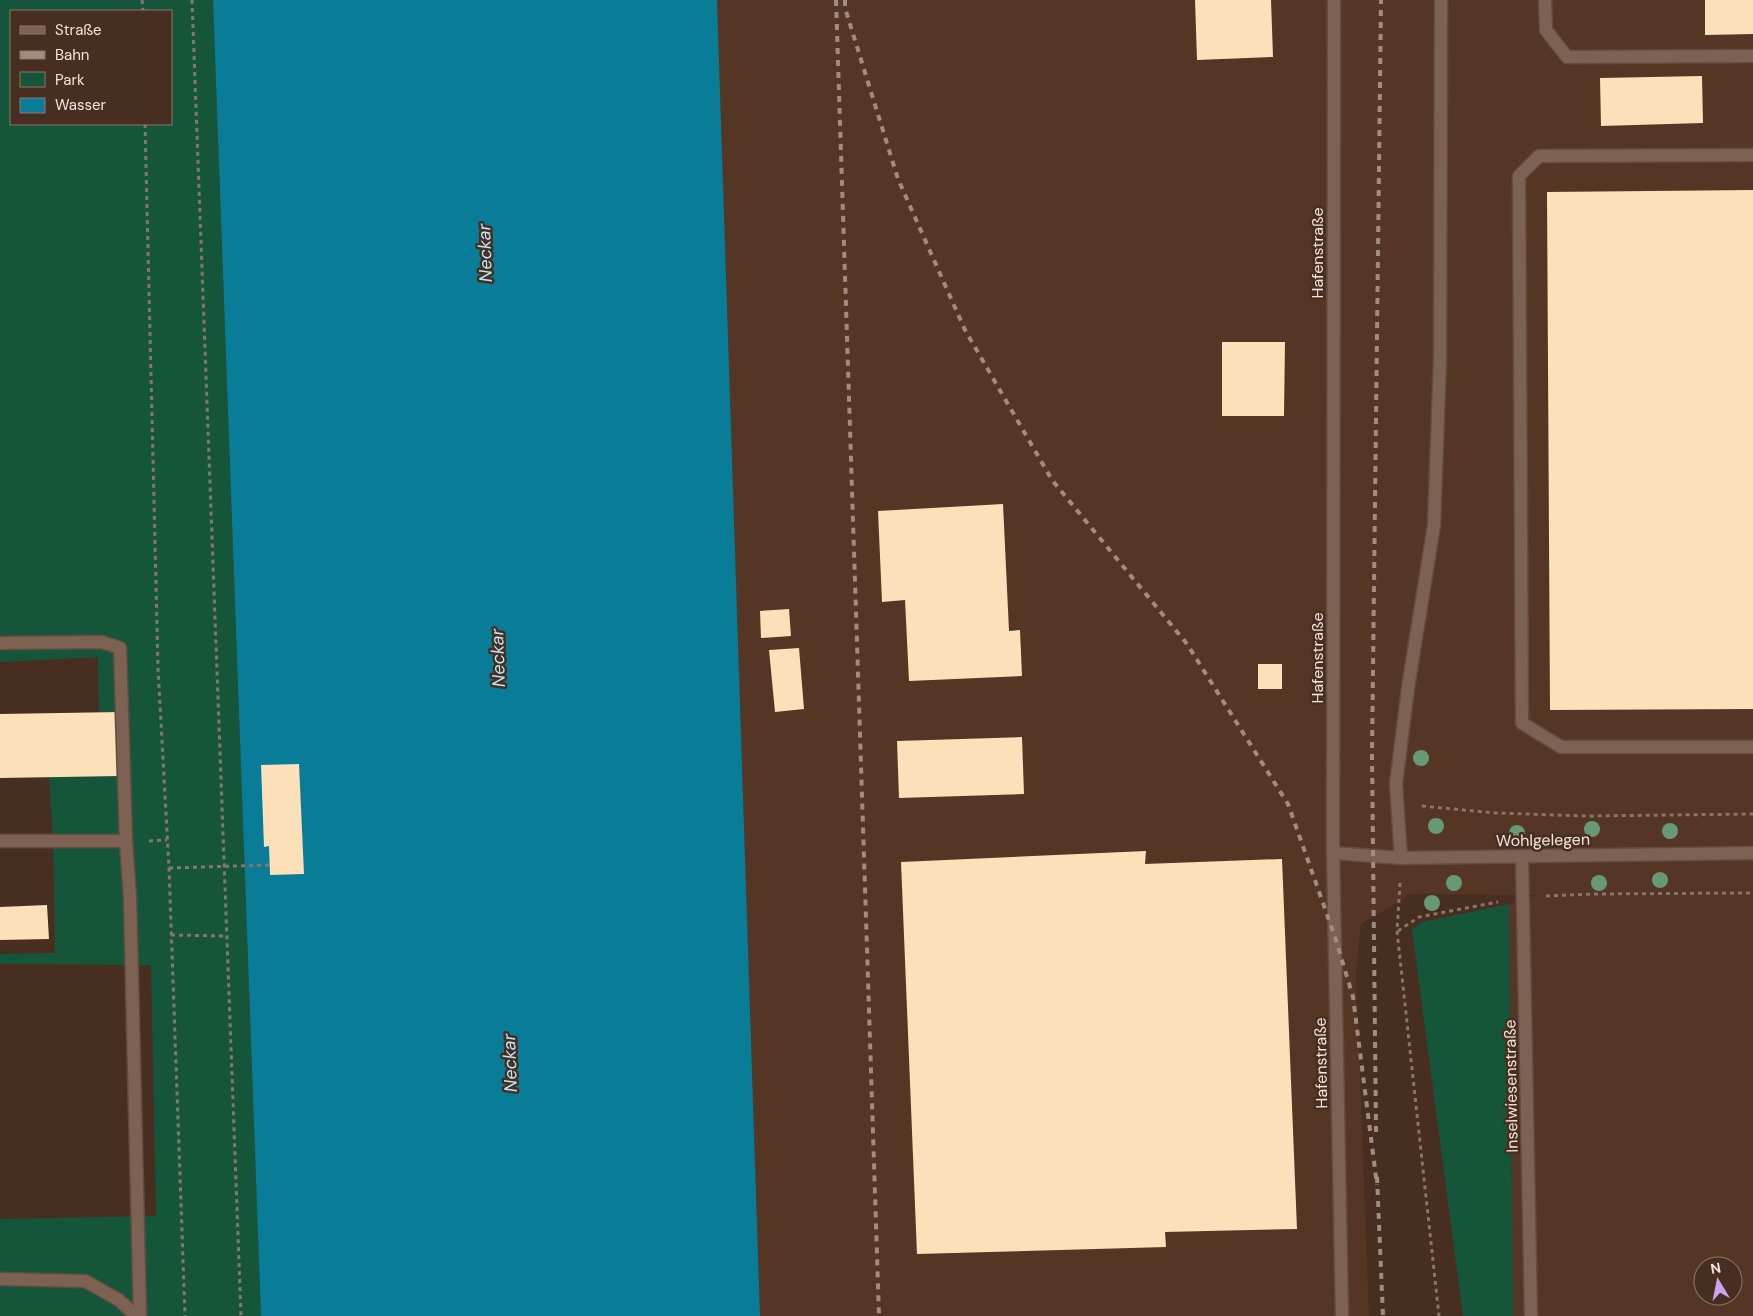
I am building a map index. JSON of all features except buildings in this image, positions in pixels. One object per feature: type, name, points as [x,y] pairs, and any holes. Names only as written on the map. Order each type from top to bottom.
[{"type":"main road","name":"Hafenstraße","points":[[1334,0],[1333,853],[1342,1316]]},
{"type":"main road","points":[[1402,858],[1396,784],[1408,688],[1434,525],[1440,360],[1441,0]]},
{"type":"main road","points":[[1545,0],[1546,30],[1567,57],[1753,56]]},
{"type":"main road","points":[[1753,155],[1539,156],[1520,176],[1520,186],[1522,723],[1561,747],[1753,747]]},
{"type":"main road","points":[[0,643],[102,642],[120,648],[126,842],[130,898],[140,1316]]},
{"type":"main road","points":[[0,841],[126,842]]},
{"type":"main road","name":"Wohlgelegen","points":[[1333,853],[1402,858],[1753,852]]},
{"type":"main road","name":"Inselwiesenstraße","points":[[1522,856],[1531,1316]]},
{"type":"main road","points":[[0,1280],[85,1281],[119,1300],[136,1316]]},
{"type":"path","points":[[192,0],[241,1316]]},
{"type":"path","points":[[145,125],[158,668],[169,868],[185,1316]]},
{"type":"path","points":[[1397,797],[1417,805],[1496,813],[1586,816],[1753,814]]},
{"type":"path","points":[[1402,858],[1397,931],[1439,1316]]},
{"type":"path","points":[[169,868],[270,865]]},
{"type":"path","points":[[1397,931],[1418,917],[1524,898],[1596,894],[1753,893]]},
{"type":"path","points":[[171,935],[226,936]]},
{"type":"shaded area","points":[[717,0],[1753,0],[1753,1316],[1513,1316],[1509,904],[1539,895],[1411,894],[1361,924],[1356,975],[1369,1316],[760,1316]]},
{"type":"green space","points":[[0,0],[213,0],[261,1316],[0,1316],[0,1219],[156,1216],[151,965],[0,964],[0,954],[55,953],[53,840],[49,777],[121,776],[120,712],[99,712],[98,657],[0,662]]},
{"type":"green space","points":[[1509,904],[1513,1316],[1463,1316],[1412,929],[1422,922]]},
{"type":"water","name":"Neckar","points":[[213,0],[717,0],[760,1316],[261,1316]]},
{"type":"railway","points":[[836,0],[879,1316]]},
{"type":"railway","points":[[845,0],[845,8],[898,179],[965,330],[1052,480],[1187,644],[1288,804],[1335,937],[1353,997],[1377,1185]]},
{"type":"railway","points":[[1376,1132],[1372,754],[1381,0]]},
{"type":"railway","points":[[1377,1177],[1383,1316]]}]
